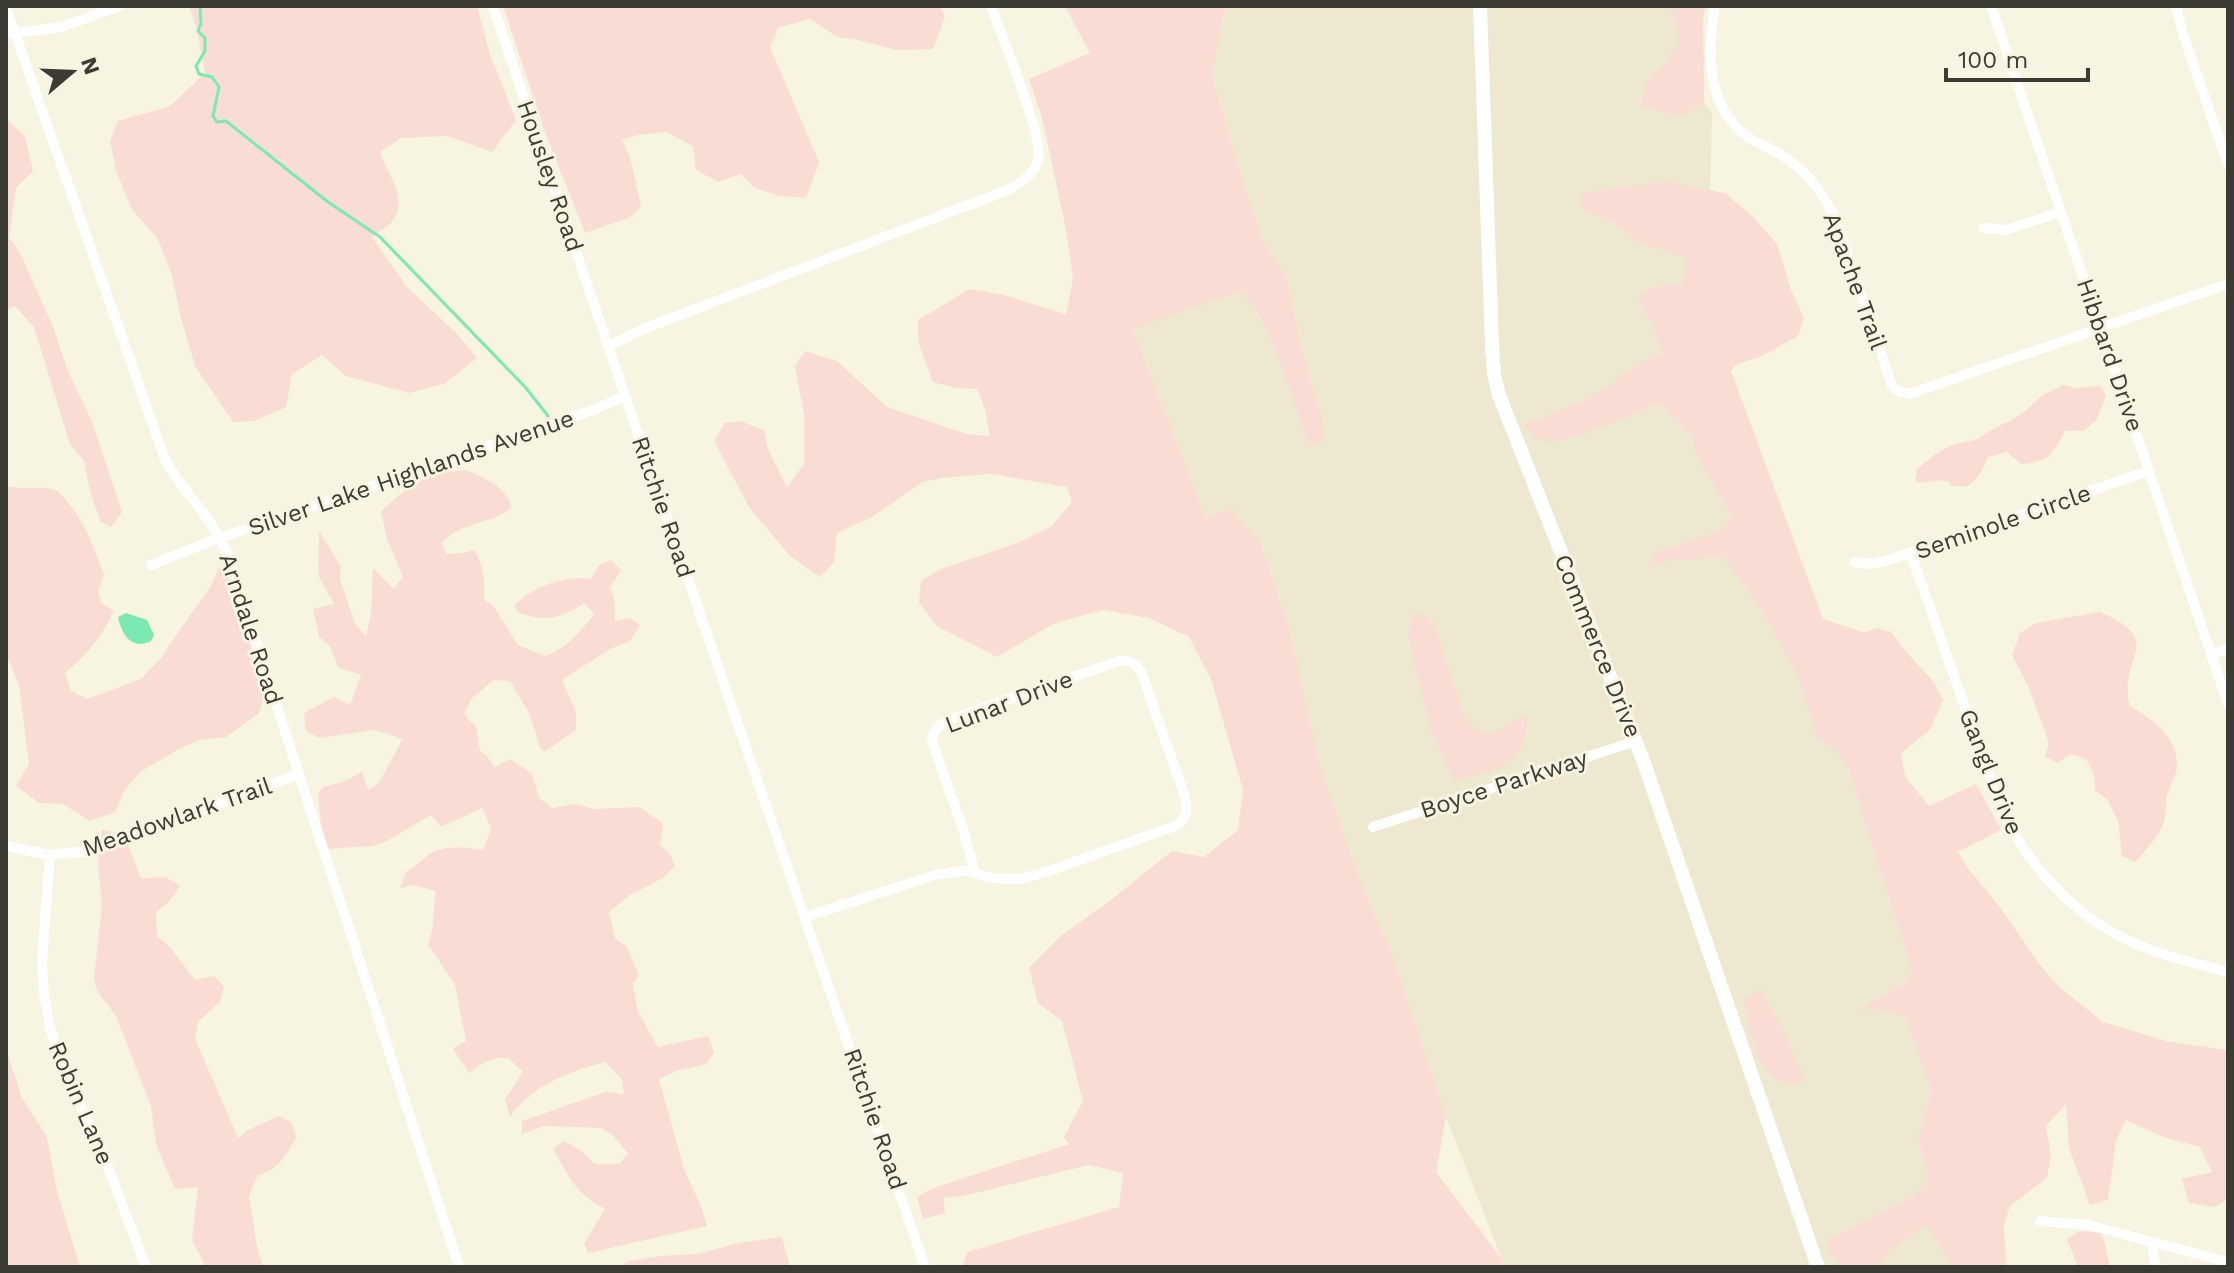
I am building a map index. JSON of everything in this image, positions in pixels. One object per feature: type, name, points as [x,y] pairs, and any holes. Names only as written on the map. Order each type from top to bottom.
[{"type":"street","points":[[10,34],[61,27],[120,6]]},
{"type":"street","name":"Housley Road","points":[[493,6],[609,346]]},
{"type":"street","points":[[609,346],[643,329],[994,195],[1025,180],[1037,163],[1038,144],[991,6]]},
{"type":"street","name":"Commerce Drive","points":[[1480,6],[1494,374],[1506,418],[1636,741],[1818,1267]]},
{"type":"street","name":"Apache Trail","points":[[1715,6],[1711,72],[1720,103],[1738,129],[1796,166],[1826,201],[1839,227],[1894,388],[1901,393],[1910,394],[2228,284]]},
{"type":"street","name":"Hibbard Drive","points":[[1991,6],[2228,704]]},
{"type":"street","points":[[2176,6],[2228,165]]},
{"type":"street","name":"Arndale Road","points":[[6,8],[10,34],[166,462],[220,538],[228,556],[459,1267]]},
{"type":"street","points":[[1983,228],[2006,230],[2061,212]]},
{"type":"street","name":"Ritchie Road","points":[[609,346],[925,1267]]},
{"type":"street","name":"Silver Lake Highlands Avenue","points":[[151,565],[220,538],[593,410],[625,396]]},
{"type":"street","name":"Seminole Circle","points":[[1855,562],[1871,564],[1911,554],[2149,471]]},
{"type":"street","name":"Gangl Drive","points":[[1911,554],[2000,806],[2029,857],[2066,898],[2121,937],[2170,956],[2228,972]]},
{"type":"street","points":[[2211,654],[2228,648]]},
{"type":"street","name":"Lunar Drive","points":[[1119,661],[1136,664],[1144,679],[1188,808],[1185,818],[1175,826],[1020,879],[992,878],[975,873],[932,741],[940,724],[1119,661]]},
{"type":"street","name":"Boyce Parkway","points":[[1373,827],[1636,741]]},
{"type":"street","name":"Meadowlark Trail","points":[[6,846],[50,855],[77,854],[102,848],[299,774]]},
{"type":"street","name":"Robin Lane","points":[[50,855],[42,961],[46,1011],[65,1075],[97,1138],[146,1267]]},
{"type":"street","points":[[805,917],[923,878],[952,872],[975,873]]},
{"type":"street","points":[[2040,1221],[2088,1225],[2228,1262]]},
{"type":"street","points":[[2154,1242],[2156,1267]]},
{"type":"shaded area","points":[[189,6],[477,6],[490,55],[516,120],[492,152],[447,136],[401,138],[380,152],[396,189],[398,207],[389,225],[372,237],[407,287],[455,332],[477,358],[444,384],[409,393],[346,376],[322,355],[292,374],[286,407],[254,421],[233,422],[195,366],[172,276],[158,239],[131,208],[116,170],[110,141],[118,121],[170,106],[205,73],[197,29]]},
{"type":"shaded area","points":[[503,6],[939,6],[945,17],[933,49],[896,50],[837,37],[810,19],[778,28],[770,47],[819,162],[806,198],[779,196],[755,188],[741,174],[718,182],[696,170],[693,146],[666,132],[638,135],[622,140],[630,157],[641,207],[629,218],[585,233],[546,135]]},
{"type":"shaded area","points":[[1065,6],[1225,6],[1212,73],[1264,244],[1286,276],[1321,415],[1324,442],[1309,445],[1273,345],[1254,307],[1242,291],[1133,329],[1206,518],[1231,509],[1261,544],[1288,623],[1321,770],[1368,901],[1390,949],[1446,1117],[1436,1172],[1505,1267],[962,1267],[967,1252],[1119,1207],[1123,1173],[1089,1165],[968,1195],[943,1198],[945,1213],[923,1219],[917,1197],[934,1188],[1069,1144],[1064,1137],[1083,1101],[1062,1021],[1038,1003],[1029,968],[1062,935],[1172,851],[1204,857],[1238,830],[1243,790],[1211,679],[1189,637],[1149,618],[1103,610],[1055,623],[997,657],[937,626],[919,602],[921,581],[941,569],[1022,541],[1052,526],[1072,502],[1067,487],[992,474],[923,482],[872,517],[837,533],[834,562],[820,577],[790,556],[749,507],[714,441],[725,423],[740,421],[764,430],[768,449],[787,487],[804,464],[804,414],[795,366],[805,351],[837,361],[887,407],[967,434],[990,436],[977,389],[955,388],[933,382],[918,341],[918,320],[970,289],[1004,295],[1066,314],[1073,279],[1066,229],[1042,118],[1029,79],[1090,53]]},
{"type":"shaded area","points":[[1225,6],[1706,6],[1703,19],[1704,102],[1712,114],[1710,190],[1684,298],[1848,768],[1912,971],[1906,983],[1905,1016],[1931,1091],[1918,1138],[1929,1181],[1925,1223],[1954,1267],[1505,1267],[1446,1117],[1390,949],[1368,901],[1321,770],[1288,623],[1261,544],[1206,519],[1133,328],[1242,291],[1321,415],[1286,276],[1264,244],[1212,72]]},
{"type":"shaded area","points":[[1670,6],[1706,6],[1703,19],[1704,103],[1682,116],[1641,105],[1647,80],[1679,45],[1676,21]]},
{"type":"shaded area","points":[[6,118],[25,137],[33,171],[16,188],[9,237],[21,255],[92,422],[122,512],[111,527],[101,522],[90,492],[84,461],[70,444],[34,327],[15,306],[6,310]]},
{"type":"shaded area","points":[[1666,181],[1725,193],[1753,217],[1777,244],[1791,290],[1804,318],[1798,336],[1760,357],[1737,364],[1731,371],[1823,619],[1865,633],[1877,628],[1891,632],[1933,681],[1943,700],[1930,730],[1901,753],[1905,776],[1929,806],[1976,784],[2001,830],[1958,852],[2058,986],[2103,1022],[2170,1042],[2228,1050],[2228,1198],[2215,1207],[2189,1203],[2182,1179],[2212,1172],[2200,1147],[2163,1137],[2126,1120],[2116,1141],[2108,1200],[2090,1205],[2069,1148],[2066,1104],[2046,1126],[2051,1154],[2047,1178],[2010,1206],[2004,1225],[2006,1267],[1954,1267],[1925,1224],[1886,1255],[1877,1267],[1843,1267],[1831,1254],[1827,1241],[1913,1196],[1929,1181],[1918,1138],[1931,1091],[1905,1016],[1878,1009],[1861,1009],[1906,983],[1912,971],[1848,768],[1835,749],[1818,740],[1798,676],[1765,614],[1723,556],[1673,559],[1647,568],[1654,554],[1718,531],[1733,519],[1694,449],[1694,439],[1659,403],[1598,429],[1564,439],[1549,441],[1538,438],[1524,425],[1588,399],[1643,362],[1662,354],[1654,328],[1639,303],[1642,292],[1659,286],[1683,284],[1687,258],[1643,244],[1607,218],[1581,208],[1582,193]]},
{"type":"shaded area","points":[[2063,385],[2076,388],[2100,386],[2106,395],[2097,419],[2084,431],[2065,431],[2045,459],[2021,464],[2007,452],[1988,457],[1976,478],[1962,487],[1951,485],[1948,481],[1917,482],[1915,479],[1917,469],[1937,453],[1952,445],[1978,439],[2015,418],[2041,396]]},
{"type":"shaded area","points":[[465,470],[493,483],[504,493],[512,507],[499,516],[455,532],[441,543],[447,554],[474,550],[483,573],[484,599],[494,607],[518,645],[545,656],[572,639],[594,614],[584,603],[552,618],[517,612],[515,605],[531,592],[550,583],[591,579],[599,565],[611,560],[621,570],[610,587],[615,621],[630,618],[640,625],[630,641],[610,649],[562,680],[576,712],[576,730],[544,752],[529,713],[510,681],[494,680],[472,698],[464,714],[476,727],[480,751],[495,767],[510,759],[532,774],[539,798],[552,808],[574,804],[594,809],[639,807],[663,823],[660,845],[670,854],[675,866],[663,878],[630,895],[609,912],[615,938],[626,946],[639,975],[633,983],[638,1012],[658,1047],[708,1036],[714,1053],[706,1064],[676,1071],[659,1079],[684,1169],[707,1226],[588,1253],[584,1244],[605,1209],[580,1191],[553,1149],[564,1141],[595,1164],[619,1164],[628,1154],[613,1135],[601,1128],[544,1126],[522,1134],[522,1121],[606,1092],[624,1094],[621,1078],[605,1062],[578,1070],[540,1088],[510,1117],[505,1099],[523,1072],[508,1058],[497,1058],[469,1073],[453,1049],[466,1041],[455,985],[428,944],[436,891],[413,885],[400,888],[407,871],[435,851],[453,848],[483,850],[491,829],[482,808],[441,827],[431,815],[373,846],[323,849],[318,794],[323,787],[343,782],[362,772],[368,790],[379,783],[402,740],[373,730],[319,738],[306,731],[304,713],[334,697],[350,705],[361,675],[338,667],[330,646],[319,637],[313,609],[334,604],[318,575],[319,531],[341,567],[340,579],[354,622],[366,636],[371,615],[373,568],[394,589],[403,577],[387,539],[381,512],[418,482],[438,474]]},
{"type":"shaded area","points":[[6,486],[46,488],[60,493],[84,526],[104,575],[98,591],[101,603],[114,611],[93,645],[65,673],[71,691],[87,699],[141,679],[162,657],[209,589],[220,567],[230,579],[264,697],[259,713],[226,737],[199,740],[140,772],[124,791],[115,812],[90,821],[63,804],[39,803],[16,786],[29,764],[19,686],[6,653]]},
{"type":"shaded area","points":[[2100,612],[2132,632],[2136,652],[2129,675],[2130,706],[2162,730],[2176,756],[2177,770],[2167,796],[2162,827],[2135,862],[2122,856],[2118,821],[2107,799],[2095,791],[2094,774],[2086,759],[2072,754],[2057,763],[2045,756],[2049,743],[2029,688],[2012,655],[2020,633],[2036,623]]},
{"type":"shaded area","points":[[126,613],[147,620],[154,635],[151,641],[138,644],[129,640],[118,617]]},
{"type":"shaded area","points":[[1412,614],[1424,615],[1434,623],[1464,715],[1474,728],[1491,735],[1527,716],[1522,746],[1506,763],[1454,782],[1432,734],[1408,636]]},
{"type":"shaded area","points":[[102,830],[124,834],[141,878],[165,877],[180,886],[169,902],[156,912],[157,936],[169,946],[195,980],[214,976],[224,986],[220,1002],[198,1022],[195,1039],[238,1138],[279,1116],[291,1122],[296,1137],[293,1144],[276,1166],[257,1176],[249,1197],[263,1267],[206,1267],[192,1240],[198,1187],[175,1189],[156,1144],[151,1106],[116,1016],[98,992],[94,979],[102,905],[98,863]]},
{"type":"shaded area","points":[[1761,990],[1805,1081],[1789,1084],[1777,1080],[1767,1071],[1760,1058],[1744,1000]]},
{"type":"shaded area","points":[[6,1050],[22,1098],[47,1137],[57,1191],[80,1267],[6,1267]]},
{"type":"shaded area","points":[[2080,1231],[2100,1233],[2110,1267],[2078,1267],[2067,1239]]},
{"type":"shaded area","points":[[782,1237],[790,1267],[617,1267],[629,1261],[697,1254],[739,1243]]},
{"type":"waterway","points":[[200,6],[201,24],[198,31],[205,38],[205,51],[196,66],[199,74],[212,77],[219,87],[213,116],[217,122],[226,121],[328,202],[380,237],[526,388],[548,416]]}]
